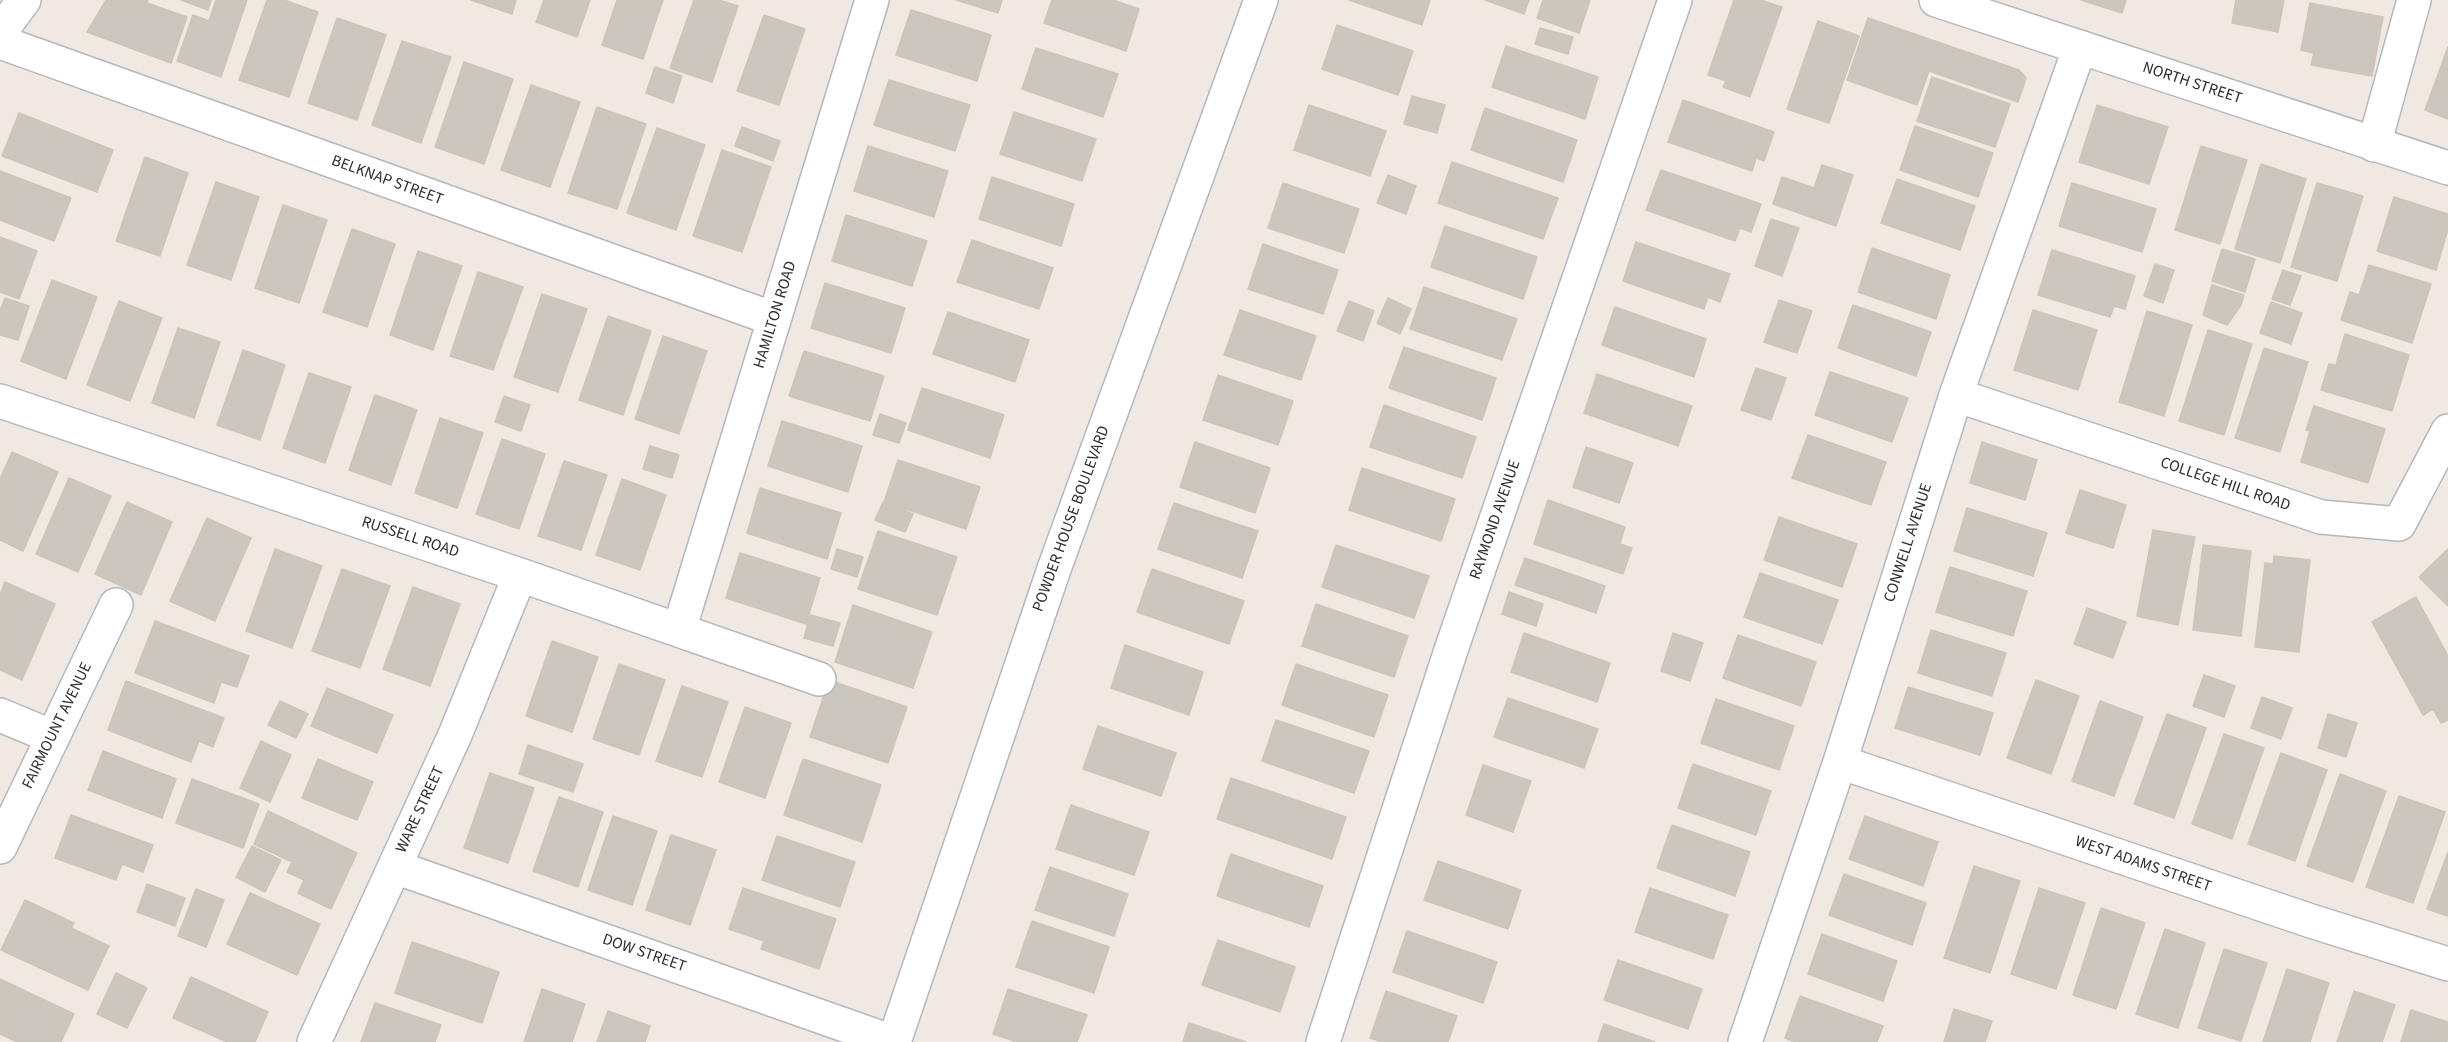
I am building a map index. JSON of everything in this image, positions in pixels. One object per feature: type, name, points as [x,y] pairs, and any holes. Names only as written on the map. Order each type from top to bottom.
[{"type":"street","points":[[0,32],[24,0]]},
{"type":"street","name":"POWDER HOUSE BOULEVARD","points":[[893,1042],[1054,569],[1261,0]]},
{"type":"street","name":"RAYMOND AVENUE","points":[[1323,1042],[1451,650],[1675,0]]},
{"type":"street","name":"NORTH STREET","points":[[1936,0],[2448,168]]},
{"type":"street","points":[[2374,145],[2414,0]]},
{"type":"street","name":"HAMILTON ROAD","points":[[679,630],[774,320],[867,1]]},
{"type":"street","name":"BELKNAP STREET","points":[[0,42],[774,320]]},
{"type":"street","name":"CONWELL AVENUE","points":[[1745,1042],[1840,762],[1956,395],[2080,47]]},
{"type":"street","name":"COLLEGE HILL ROAD","points":[[1956,395],[2321,517],[2399,524],[2448,431]]},
{"type":"street","name":"RUSSELL ROAD","points":[[0,401],[520,575],[819,679]]},
{"type":"street","name":"WARE STREET","points":[[314,1042],[455,735],[520,575]]},
{"type":"street","name":"FAIRMOUNT AVENUE","points":[[0,848],[116,605]]},
{"type":"street","points":[[0,716],[53,737]]},
{"type":"street","name":"WEST ADAMS STREET","points":[[1840,762],[2311,921],[2448,964]]},
{"type":"street","name":"DOW STREET","points":[[394,867],[893,1042]]},
{"type":"building","points":[[106,0],[148,0],[147,3],[187,17],[171,63],[87,32]]},
{"type":"building","points":[[181,0],[211,0],[208,10]]},
{"type":"building","points":[[216,0],[247,0],[221,77],[177,61],[193,15],[209,21]]},
{"type":"building","points":[[267,0],[284,0],[318,12],[289,97],[239,80]]},
{"type":"building","points":[[471,0],[516,0],[512,14]]},
{"type":"building","points":[[544,0],[590,0],[577,37],[536,22]]},
{"type":"building","points":[[617,0],[663,0],[643,59],[602,45]]},
{"type":"building","points":[[694,0],[719,0],[738,6],[712,82],[670,68]]},
{"type":"building","points":[[956,0],[1002,0],[998,13]]},
{"type":"building","points":[[1052,0],[1113,0],[1139,9],[1126,51],[1044,23]]},
{"type":"building","points":[[1349,0],[1430,0],[1422,25]]},
{"type":"building","points":[[1485,0],[1529,0],[1524,14]]},
{"type":"building","points":[[1543,0],[1590,0],[1579,33],[1537,18]]},
{"type":"building","points":[[1734,0],[1761,0],[1782,7],[1750,97],[1723,87],[1726,81],[1708,75]]},
{"type":"building","points":[[2081,0],[2126,0],[2122,13]]},
{"type":"building","points":[[2236,0],[2284,0],[2278,32],[2232,23]]},
{"type":"building","points":[[2310,3],[2383,17],[2372,76],[2311,65],[2314,53],[2301,50]]},
{"type":"building","points":[[911,10],[991,35],[977,81],[896,55]]},
{"type":"building","points":[[764,15],[805,29],[779,105],[737,91]]},
{"type":"building","points":[[337,18],[386,35],[357,120],[308,103]]},
{"type":"building","points":[[1868,18],[2019,70],[2026,78],[2018,102],[1929,71],[1917,105],[1847,80]]},
{"type":"building","points":[[1818,21],[1859,36],[1829,123],[1787,109]]},
{"type":"building","points":[[1337,25],[1413,51],[1398,95],[1322,69]]},
{"type":"building","points":[[1540,28],[1573,37],[1568,54],[1535,44]]},
{"type":"building","points":[[402,41],[451,57],[421,143],[372,125]]},
{"type":"building","points":[[1506,46],[1598,77],[1585,119],[1492,87]]},
{"type":"building","points":[[2448,47],[2448,119],[2425,110]]},
{"type":"building","points":[[1036,48],[1118,74],[1103,117],[1022,89]]},
{"type":"building","points":[[464,62],[513,79],[484,164],[435,147]]},
{"type":"building","points":[[655,67],[682,76],[673,103],[646,93]]},
{"type":"building","points":[[1932,77],[2010,104],[1995,147],[1917,121]]},
{"type":"building","points":[[889,80],[970,105],[955,151],[874,125]]},
{"type":"building","points":[[531,85],[580,102],[550,187],[501,170]]},
{"type":"building","points":[[1412,96],[1445,105],[1437,133],[1404,124]]},
{"type":"building","points":[[1683,100],[1774,132],[1764,161],[1756,158],[1752,171],[1668,142]]},
{"type":"building","points":[[1309,105],[1386,131],[1370,176],[1294,150]]},
{"type":"building","points":[[2097,105],[2168,127],[2149,184],[2079,162]]},
{"type":"building","points":[[597,107],[646,124],[617,209],[568,193]]},
{"type":"building","points":[[1485,108],[1577,140],[1563,182],[1471,150]]},
{"type":"building","points":[[1014,112],[1096,139],[1082,181],[1000,154]]},
{"type":"building","points":[[19,113],[113,150],[97,192],[2,156]]},
{"type":"building","points":[[1915,126],[1993,153],[1978,197],[1900,170]]},
{"type":"building","points":[[742,127],[780,141],[773,161],[735,146]]},
{"type":"building","points":[[657,128],[705,145],[676,230],[627,213]]},
{"type":"building","points":[[868,146],[948,171],[934,217],[854,191]]},
{"type":"building","points":[[2201,146],[2247,160],[2220,244],[2175,230]]},
{"type":"building","points":[[722,150],[771,167],[742,252],[693,236]]},
{"type":"building","points":[[145,157],[188,173],[160,256],[116,241]]},
{"type":"building","points":[[1452,162],[1558,198],[1543,239],[1438,203]]},
{"type":"building","points":[[2261,164],[2306,179],[2280,263],[2235,249]]},
{"type":"building","points":[[1822,165],[1853,175],[1836,226],[1773,204],[1782,177],[1814,188]]},
{"type":"building","points":[[1661,170],[1761,204],[1751,232],[1740,228],[1735,241],[1646,210]]},
{"type":"building","points":[[0,171],[71,198],[54,241],[0,220]]},
{"type":"building","points":[[1388,175],[1416,186],[1406,214],[1377,203]]},
{"type":"building","points":[[992,177],[1074,204],[1061,246],[979,219]]},
{"type":"building","points":[[1897,179],[1975,206],[1960,250],[1881,223]]},
{"type":"building","points":[[216,182],[259,197],[231,280],[187,265]]},
{"type":"building","points":[[1283,183],[1359,209],[1344,253],[1268,228]]},
{"type":"building","points":[[2072,183],[2156,209],[2142,252],[2059,226]]},
{"type":"building","points":[[2317,183],[2363,196],[2337,281],[2291,267]]},
{"type":"building","points":[[2394,197],[2448,214],[2448,229],[2436,270],[2377,251]]},
{"type":"building","points":[[283,205],[327,220],[299,303],[255,288]]},
{"type":"building","points":[[846,215],[927,241],[912,286],[832,261]]},
{"type":"building","points":[[1771,219],[1799,228],[1782,276],[1755,266]]},
{"type":"building","points":[[1445,226],[1537,257],[1523,299],[1431,267]]},
{"type":"building","points":[[352,229],[395,244],[367,327],[323,312]]},
{"type":"building","points":[[0,237],[37,251],[19,299],[0,292]]},
{"type":"building","points":[[972,240],[1053,268],[1039,309],[957,282]]},
{"type":"building","points":[[1636,242],[1730,274],[1720,302],[1708,297],[1704,309],[1623,281]]},
{"type":"building","points":[[1263,244],[1338,270],[1323,314],[1248,289]]},
{"type":"building","points":[[1872,248],[1950,275],[1936,319],[1858,292]]},
{"type":"building","points":[[2222,249],[2255,259],[2245,292],[2212,281]]},
{"type":"building","points":[[2052,250],[2135,276],[2125,309],[2114,306],[2110,317],[2038,295]]},
{"type":"building","points":[[418,251],[462,266],[433,350],[390,335]]},
{"type":"building","points":[[2155,264],[2174,270],[2163,303],[2144,296]]},
{"type":"building","points":[[2369,265],[2431,284],[2412,343],[2341,320],[2350,292],[2359,295]]},
{"type":"building","points":[[2283,270],[2301,276],[2290,305],[2272,299]]},
{"type":"building","points":[[478,272],[523,287],[493,370],[450,356]]},
{"type":"building","points":[[52,280],[97,297],[66,379],[21,361]]},
{"type":"building","points":[[825,283],[905,308],[891,353],[811,328]]},
{"type":"building","points":[[2212,285],[2244,295],[2241,305],[2227,325],[2203,315]]},
{"type":"building","points":[[1424,287],[1517,319],[1502,360],[1410,329]]},
{"type":"building","points":[[542,294],[587,309],[558,392],[514,377]]},
{"type":"building","points":[[5,298],[29,306],[18,340],[0,335],[0,311]]},
{"type":"building","points":[[1388,298],[1411,309],[1400,334],[1377,323]]},
{"type":"building","points":[[1779,300],[1812,311],[1797,353],[1764,342]]},
{"type":"building","points":[[119,301],[162,318],[130,401],[87,385]]},
{"type":"building","points":[[1349,301],[1374,311],[1363,341],[1337,331]]},
{"type":"building","points":[[2271,302],[2302,313],[2291,344],[2260,333]]},
{"type":"building","points":[[1853,305],[1931,332],[1916,376],[1838,348]]},
{"type":"building","points":[[1615,307],[1706,339],[1694,377],[1602,345]]},
{"type":"building","points":[[1240,310],[1316,336],[1301,380],[1224,355]]},
{"type":"building","points":[[2033,310],[2097,330],[2078,390],[2014,370]]},
{"type":"building","points":[[2147,311],[2192,325],[2164,416],[2119,402]]},
{"type":"building","points":[[948,312],[1029,340],[1015,382],[933,354]]},
{"type":"building","points":[[608,316],[651,331],[623,415],[579,400]]},
{"type":"building","points":[[178,328],[220,342],[194,418],[152,403]]},
{"type":"building","points":[[2208,330],[2252,344],[2224,435],[2179,421]]},
{"type":"building","points":[[2345,334],[2409,355],[2392,411],[2321,390],[2329,364],[2336,365]]},
{"type":"building","points":[[663,336],[707,351],[679,434],[635,419]]},
{"type":"building","points":[[1404,347],[1496,378],[1482,420],[1389,388]]},
{"type":"building","points":[[2264,348],[2308,362],[2280,452],[2235,438]]},
{"type":"building","points":[[243,350],[285,365],[260,440],[217,425]]},
{"type":"building","points":[[804,351],[884,376],[870,421],[789,396]]},
{"type":"building","points":[[1756,368],[1786,378],[1771,420],[1741,410]]},
{"type":"building","points":[[1830,372],[1908,398],[1892,442],[1815,415]]},
{"type":"building","points":[[309,373],[351,387],[325,463],[283,448]]},
{"type":"building","points":[[1597,374],[1692,406],[1678,446],[1584,413]]},
{"type":"building","points":[[1218,375],[1293,401],[1278,445],[1203,420]]},
{"type":"building","points":[[922,388],[1004,415],[990,458],[908,430]]},
{"type":"building","points":[[375,395],[417,410],[391,485],[349,470]]},
{"type":"building","points":[[504,396],[530,405],[521,431],[495,422]]},
{"type":"building","points":[[1384,405],[1476,437],[1462,478],[1370,447]]},
{"type":"building","points":[[2314,406],[2385,429],[2368,483],[2301,462],[2310,431],[2306,430]]},
{"type":"building","points":[[880,414],[906,423],[899,443],[873,435]]},
{"type":"building","points":[[440,418],[483,433],[457,508],[415,493]]},
{"type":"building","points":[[782,421],[862,446],[848,492],[768,466]]},
{"type":"building","points":[[1808,435],[1886,462],[1871,505],[1792,478]]},
{"type":"building","points":[[502,439],[545,454],[519,529],[476,514]]},
{"type":"building","points":[[1195,442],[1270,468],[1255,513],[1180,487]]},
{"type":"building","points":[[1982,442],[2037,460],[2025,500],[1970,483]]},
{"type":"building","points":[[650,446],[679,455],[672,478],[643,469]]},
{"type":"building","points":[[1586,447],[1633,463],[1619,503],[1573,487]]},
{"type":"building","points":[[12,452],[58,472],[23,551],[0,540],[0,479]]},
{"type":"building","points":[[898,460],[980,487],[966,529],[884,502]]},
{"type":"building","points":[[564,461],[607,475],[581,550],[538,536]]},
{"type":"building","points":[[1362,468],[1455,499],[1441,541],[1349,510]]},
{"type":"building","points":[[69,478],[111,496],[78,572],[36,554]]},
{"type":"building","points":[[622,479],[666,495],[640,570],[596,555]]},
{"type":"building","points":[[760,488],[841,513],[827,559],[747,533]]},
{"type":"building","points":[[2080,490],[2126,505],[2113,548],[2066,533]]},
{"type":"building","points":[[1548,500],[1625,527],[1620,544],[1632,548],[1623,574],[1534,544]]},
{"type":"building","points":[[127,502],[172,522],[141,595],[95,574]]},
{"type":"building","points":[[883,502],[913,514],[905,532],[875,520]]},
{"type":"building","points":[[1174,503],[1258,531],[1242,578],[1158,549]]},
{"type":"building","points":[[1967,508],[2047,533],[2033,576],[1954,551]]},
{"type":"building","points":[[1779,517],[1857,544],[1842,587],[1764,560]]},
{"type":"building","points":[[207,518],[251,538],[215,621],[170,601]]},
{"type":"building","points":[[2153,530],[2195,537],[2178,625],[2137,616]]},
{"type":"building","points":[[878,531],[957,557],[937,615],[858,589]]},
{"type":"building","points":[[1336,545],[1429,576],[1414,618],[1322,587]]},
{"type":"building","points":[[2203,545],[2251,551],[2241,636],[2193,630]]},
{"type":"building","points":[[275,549],[322,566],[292,648],[246,631]]},
{"type":"building","points":[[837,549],[863,557],[857,577],[831,569]]},
{"type":"building","points":[[2448,549],[2448,606],[2419,577]]},
{"type":"building","points":[[740,553],[820,578],[806,624],[726,598]]},
{"type":"building","points":[[2274,556],[2310,560],[2299,652],[2255,647],[2265,563],[2273,564]]},
{"type":"building","points":[[1525,558],[1605,586],[1596,613],[1515,585]]},
{"type":"building","points":[[1950,567],[2027,591],[2013,636],[1936,612]]},
{"type":"building","points":[[342,569],[390,586],[360,668],[312,651]]},
{"type":"building","points":[[1152,569],[1244,601],[1229,644],[1137,612]]},
{"type":"building","points":[[1760,573],[1838,600],[1822,644],[1744,617]]},
{"type":"building","points":[[5,582],[55,604],[22,680],[0,670],[0,595]]},
{"type":"building","points":[[413,587],[460,604],[430,686],[383,669]]},
{"type":"building","points":[[1509,592],[1543,604],[1536,626],[1502,614]]},
{"type":"building","points":[[2416,597],[2448,656],[2448,720],[2441,723],[2433,709],[2423,715],[2372,622]]},
{"type":"building","points":[[1316,604],[1408,636],[1394,677],[1302,646]]},
{"type":"building","points":[[853,605],[932,632],[913,688],[835,662]]},
{"type":"building","points":[[2087,608],[2126,622],[2113,658],[2074,644]]},
{"type":"building","points":[[810,615],[840,623],[833,646],[804,638]]},
{"type":"building","points":[[155,621],[249,656],[237,687],[221,682],[214,703],[135,673]]},
{"type":"building","points":[[1931,630],[2006,653],[1992,696],[1918,673]]},
{"type":"building","points":[[1524,633],[1610,663],[1597,702],[1511,672]]},
{"type":"building","points":[[1673,633],[1703,643],[1690,681],[1661,671]]},
{"type":"building","points":[[1738,635],[1816,662],[1801,706],[1723,678]]},
{"type":"building","points":[[552,641],[598,657],[572,732],[526,716]]},
{"type":"building","points":[[1125,645],[1203,672],[1189,715],[1111,688]]},
{"type":"building","points":[[619,664],[665,680],[639,755],[593,739]]},
{"type":"building","points":[[1296,664],[1388,695],[1374,737],[1282,705]]},
{"type":"building","points":[[2204,675],[2235,686],[2224,717],[2193,706]]},
{"type":"building","points":[[829,680],[907,707],[888,763],[810,737]]},
{"type":"building","points":[[2036,680],[2079,696],[2051,774],[2007,758]]},
{"type":"building","points":[[126,681],[224,718],[213,747],[199,741],[191,762],[108,730]]},
{"type":"building","points":[[682,686],[728,702],[702,777],[656,761]]},
{"type":"building","points":[[1908,687],[1993,713],[1980,755],[1895,728]]},
{"type":"building","points":[[327,688],[393,715],[377,753],[311,726]]},
{"type":"building","points":[[2262,697],[2292,708],[2281,739],[2251,728]]},
{"type":"building","points":[[1508,698],[1598,729],[1584,768],[1494,737]]},
{"type":"building","points":[[1716,699],[1794,726],[1779,770],[1701,743]]},
{"type":"building","points":[[280,701],[308,714],[296,738],[268,725]]},
{"type":"building","points":[[2100,701],[2143,717],[2114,796],[2072,781]]},
{"type":"building","points":[[745,707],[791,723],[765,798],[719,782]]},
{"type":"building","points":[[2167,714],[2206,728],[2174,818],[2134,804]]},
{"type":"building","points":[[2328,714],[2357,723],[2346,757],[2318,748]]},
{"type":"building","points":[[1276,720],[1369,751],[1354,793],[1262,761]]},
{"type":"building","points":[[1098,726],[1176,753],[1161,796],[1083,769]]},
{"type":"building","points":[[2224,734],[2264,748],[2232,839],[2192,824]]},
{"type":"building","points":[[261,741],[291,755],[270,802],[240,788]]},
{"type":"building","points":[[528,745],[583,764],[573,792],[519,774]]},
{"type":"building","points":[[103,751],[176,779],[162,818],[88,790]]},
{"type":"building","points":[[2281,753],[2327,770],[2295,861],[2248,844]]},
{"type":"building","points":[[318,759],[373,782],[357,820],[302,798]]},
{"type":"building","points":[[803,759],[881,785],[862,842],[784,815]]},
{"type":"building","points":[[1693,764],[1771,791],[1756,835],[1678,808]]},
{"type":"building","points":[[1483,765],[1531,781],[1513,832],[1466,815]]},
{"type":"building","points":[[490,773],[534,788],[508,863],[464,848]]},
{"type":"building","points":[[2340,774],[2386,791],[2353,882],[2307,866]]},
{"type":"building","points":[[1231,778],[1346,817],[1332,859],[1217,819]]},
{"type":"building","points":[[192,779],[259,804],[243,848],[176,823]]},
{"type":"building","points":[[2399,796],[2445,812],[2413,903],[2366,887]]},
{"type":"building","points":[[559,797],[603,812],[578,887],[533,871]]},
{"type":"building","points":[[1071,805],[1149,832],[1134,875],[1056,849]]},
{"type":"building","points":[[268,811],[357,853],[331,909],[298,893],[304,880],[287,872],[292,862],[254,844]]},
{"type":"building","points":[[71,815],[153,845],[143,872],[122,864],[116,880],[55,858]]},
{"type":"building","points":[[613,816],[657,831],[632,905],[588,890]]},
{"type":"building","points":[[1865,816],[1938,842],[1923,886],[1849,859]]},
{"type":"building","points":[[1672,825],[1750,852],[1735,896],[1657,868]]},
{"type":"building","points":[[671,835],[716,850],[690,925],[646,910]]},
{"type":"building","points":[[777,836],[855,862],[840,907],[762,880]]},
{"type":"building","points":[[252,846],[281,860],[265,892],[236,877]]},
{"type":"building","points":[[2448,852],[2448,916],[2427,909]]},
{"type":"building","points":[[1231,854],[1323,886],[1309,927],[1217,896]]},
{"type":"building","points":[[1438,861],[1521,890],[1508,929],[1424,900]]},
{"type":"building","points":[[1974,866],[2020,881],[1990,973],[1944,958]]},
{"type":"building","points":[[1050,867],[1128,894],[1114,936],[1035,910]]},
{"type":"building","points":[[1844,874],[1926,903],[1912,945],[1829,915]]},
{"type":"building","points":[[147,884],[185,898],[175,926],[137,912]]},
{"type":"building","points":[[743,888],[836,919],[819,969],[761,949],[764,941],[729,929]]},
{"type":"building","points":[[1650,888],[1728,915],[1713,959],[1635,932]]},
{"type":"building","points":[[2039,888],[2085,903],[2056,989],[2011,974]]},
{"type":"building","points":[[196,889],[224,900],[206,947],[178,936]]},
{"type":"building","points":[[250,893],[320,924],[297,975],[227,944]]},
{"type":"building","points":[[25,900],[74,923],[71,928],[109,946],[88,990],[1,950]]},
{"type":"building","points":[[2101,908],[2145,923],[2116,1009],[2073,995]]},
{"type":"building","points":[[1032,921],[1109,947],[1094,993],[1016,967]]},
{"type":"building","points":[[2165,929],[2205,943],[2178,1028],[2136,1014]]},
{"type":"building","points":[[1407,931],[1497,962],[1483,1003],[1393,972]]},
{"type":"building","points":[[1822,934],[1897,961],[1883,1001],[1808,974]]},
{"type":"building","points":[[1218,940],[1295,967],[1280,1012],[1202,985]]},
{"type":"building","points":[[412,942],[499,972],[482,1023],[395,993]]},
{"type":"building","points":[[2224,949],[2267,963],[2241,1041],[2198,1028]]},
{"type":"building","points":[[1618,960],[1702,989],[1688,1029],[1604,1000]]},
{"type":"building","points":[[2287,969],[2329,983],[2310,1042],[2263,1042]]},
{"type":"building","points":[[116,973],[147,988],[127,1028],[97,1014]]},
{"type":"building","points":[[191,977],[268,1012],[255,1042],[227,1042],[173,1018]]},
{"type":"building","points":[[0,979],[74,1014],[61,1042],[17,1042],[0,1034]]},
{"type":"building","points":[[542,989],[585,1004],[572,1042],[524,1042]]},
{"type":"building","points":[[1008,989],[1087,1015],[1077,1042],[1017,1042],[993,1034]]},
{"type":"building","points":[[1386,991],[1457,1016],[1448,1042],[1382,1042],[1370,1038]]},
{"type":"building","points":[[2354,991],[2395,1005],[2382,1042],[2337,1042]]},
{"type":"building","points":[[1800,996],[1883,1026],[1877,1042],[1795,1042],[1785,1038]]},
{"type":"building","points":[[375,1003],[441,1025],[435,1042],[361,1042]]},
{"type":"building","points":[[1954,1009],[1992,1021],[1985,1042],[1944,1042]]},
{"type":"building","points":[[2411,1010],[2448,1022],[2447,1042],[2401,1042]]},
{"type":"building","points":[[608,1011],[650,1026],[645,1042],[597,1042]]},
{"type":"building","points":[[1189,1023],[1246,1042],[1183,1042]]},
{"type":"building","points":[[1604,1024],[1655,1042],[1598,1042]]}]
